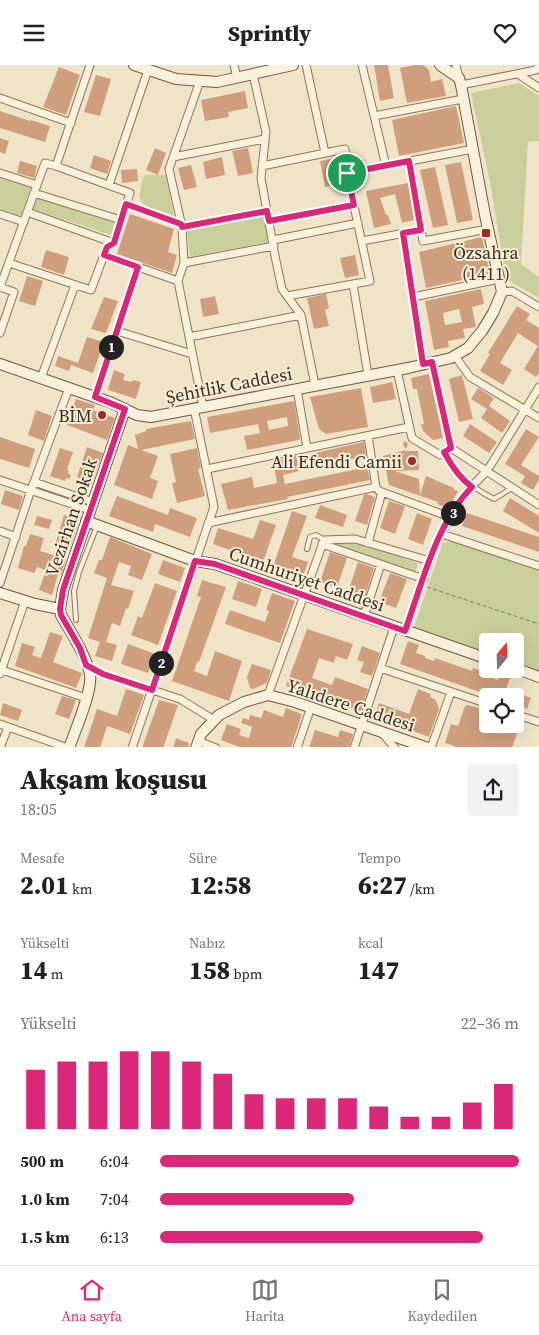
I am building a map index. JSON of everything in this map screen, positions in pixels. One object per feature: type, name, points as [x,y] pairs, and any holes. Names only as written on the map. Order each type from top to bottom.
[{"type":"street","points":[[56,166],[90,65]]},
{"type":"street","points":[[234,65],[237,78]]},
{"type":"street","points":[[109,185],[141,67],[176,79],[217,82],[293,65]]},
{"type":"street","points":[[306,65],[325,153]]},
{"type":"street","points":[[362,65],[386,166]]},
{"type":"street","points":[[440,65],[460,82],[518,74],[536,70],[539,65]]},
{"type":"street","points":[[456,65],[502,292],[512,291],[539,307]]},
{"type":"street","points":[[253,74],[266,132],[261,178],[282,289],[301,315],[315,385]]},
{"type":"street","points":[[518,74],[539,88]]},
{"type":"street","points":[[132,747],[214,507],[206,469],[192,354],[178,281],[184,263],[181,226],[169,169],[200,81]]},
{"type":"street","points":[[0,98],[70,123]]},
{"type":"street","points":[[374,116],[464,99]]},
{"type":"street","points":[[173,157],[265,139]]},
{"type":"street","points":[[262,166],[345,149],[347,173],[370,281],[287,296]]},
{"type":"street","points":[[347,173],[473,149]]},
{"type":"street","points":[[409,161],[423,241],[488,229]]},
{"type":"street","points":[[0,333],[14,292],[0,287],[45,163],[130,193],[114,243],[107,247],[91,290],[9,263]]},
{"type":"street","points":[[0,173],[37,185]]},
{"type":"street","points":[[34,193],[121,220]]},
{"type":"street","points":[[126,204],[181,226],[267,211]]},
{"type":"street","points":[[269,221],[354,205]]},
{"type":"street","points":[[27,212],[114,243]]},
{"type":"street","points":[[0,213],[24,222]]},
{"type":"street","points":[[184,263],[358,223]]},
{"type":"street","points":[[362,241],[421,230]]},
{"type":"street","points":[[403,233],[413,297],[428,363],[451,448],[539,505]]},
{"type":"street","points":[[104,255],[178,281]]},
{"type":"street","points":[[95,397],[138,267]]},
{"type":"street","points":[[413,297],[500,279]]},
{"type":"street","points":[[353,284],[368,375]]},
{"type":"street","points":[[41,378],[75,285]]},
{"type":"street","name":"Şehitlik Caddesi","points":[[0,364],[95,397],[137,415],[151,417],[397,370],[455,356],[468,347],[482,331],[493,313],[502,292]]},
{"type":"street","points":[[189,337],[301,315]]},
{"type":"street","points":[[117,331],[192,354]]},
{"type":"street","points":[[455,356],[470,377],[539,418]]},
{"type":"street","points":[[397,370],[412,438],[440,455],[451,448]]},
{"type":"street","points":[[405,631],[430,561],[450,517],[472,487],[487,471],[539,387]]},
{"type":"street","points":[[0,583],[31,490],[69,388]]},
{"type":"street","points":[[297,389],[307,448]]},
{"type":"street","name":"Vezirhan Sokak","points":[[60,609],[63,590],[125,409]]},
{"type":"street","points":[[206,469],[409,427]]},
{"type":"street","points":[[368,436],[379,490],[368,543]]},
{"type":"street","points":[[0,480],[92,506]]},
{"type":"street","points":[[34,482],[92,506]]},
{"type":"street","points":[[208,523],[379,490],[450,517]]},
{"type":"street","name":"Cumhuriyet Caddesi","points":[[86,521],[195,561],[215,564],[479,656]]},
{"type":"street","points":[[0,531],[16,537]]},
{"type":"street","points":[[442,534],[539,565]]},
{"type":"street","points":[[323,542],[355,539],[430,561]]},
{"type":"street","points":[[323,542],[423,582]]},
{"type":"street","points":[[268,695],[323,542]]},
{"type":"street","points":[[364,617],[381,564]]},
{"type":"street","points":[[0,593],[60,609],[61,615],[80,648],[90,675],[86,698],[69,747],[0,724]]},
{"type":"street","points":[[25,601],[1,672],[86,698]]},
{"type":"street","points":[[354,747],[394,627]]},
{"type":"street","points":[[86,665],[103,674],[180,699],[214,720]]},
{"type":"street","points":[[380,668],[479,702]]},
{"type":"street","points":[[524,672],[539,677]]},
{"type":"street","points":[[429,747],[451,692]]},
{"type":"street","name":"Yalıdere Caddesi","points":[[197,744],[201,734],[219,715],[244,702],[268,695],[311,707],[429,747]]},
{"type":"street","points":[[297,747],[311,707]]},
{"type":"street","points":[[524,717],[539,722]]},
{"type":"street","points":[[0,747],[8,727]]},
{"type":"street","points":[[381,731],[395,747]]},
{"type":"street","points":[[197,744],[216,747]]},
{"type":"lane","points":[[444,452],[464,481],[494,499],[512,488]]},
{"type":"lane","points":[[76,620],[74,591],[79,572],[98,525]]},
{"type":"lane","points":[[307,549],[310,537],[316,535],[323,542]]},
{"type":"path","points":[[423,582],[539,624]]},
{"type":"green space","points":[[519,83],[539,96],[539,141],[528,142],[521,264],[539,277],[539,298],[506,279],[490,182],[471,93]]},
{"type":"green space","points":[[144,175],[166,175],[174,217],[144,207],[139,196]]},
{"type":"green space","points":[[0,177],[31,187],[21,216],[0,209]]},
{"type":"green space","points":[[36,197],[115,223],[111,235],[32,209]]},
{"type":"green space","points":[[263,215],[269,242],[190,257],[187,231]]},
{"type":"green space","points":[[452,541],[539,568],[539,670],[524,665],[524,633],[479,633],[479,649],[414,627],[443,543]]},
{"type":"green space","points":[[342,543],[366,545],[418,563],[415,573],[334,545]]},
{"type":"building","points":[[374,65],[388,65],[394,98],[380,101]]},
{"type":"building","points":[[423,65],[429,70],[431,82],[442,79],[446,96],[407,103],[400,68]]},
{"type":"building","points":[[59,67],[80,75],[66,115],[43,107]]},
{"type":"building","points":[[96,75],[111,79],[100,116],[84,112]]},
{"type":"building","points":[[245,91],[248,108],[228,112],[229,117],[205,121],[201,100]]},
{"type":"building","points":[[456,106],[464,143],[399,156],[392,120]]},
{"type":"building","points":[[0,111],[50,126],[45,142],[0,128]]},
{"type":"building","points":[[0,138],[9,141],[5,154],[0,152]]},
{"type":"building","points":[[155,148],[166,153],[158,175],[146,170]]},
{"type":"building","points":[[248,148],[253,173],[238,176],[232,151]]},
{"type":"building","points":[[94,155],[111,161],[107,174],[90,168]]},
{"type":"building","points":[[222,157],[225,175],[206,179],[203,162]]},
{"type":"building","points":[[335,158],[341,183],[325,187],[320,161]]},
{"type":"building","points":[[20,161],[37,166],[34,178],[17,173]]},
{"type":"building","points":[[461,162],[473,220],[457,223],[445,165]]},
{"type":"building","points":[[191,165],[197,187],[184,190],[178,168]]},
{"type":"building","points":[[435,167],[448,225],[433,228],[420,170]]},
{"type":"building","points":[[137,169],[138,181],[122,183],[121,170]]},
{"type":"building","points":[[408,183],[414,220],[402,223],[395,194],[380,198],[391,224],[374,228],[366,191]]},
{"type":"building","points":[[130,214],[174,229],[168,252],[177,255],[172,273],[117,254]]},
{"type":"building","points":[[482,237],[490,274],[426,288],[419,252]]},
{"type":"building","points":[[46,250],[69,257],[64,275],[41,267]]},
{"type":"building","points":[[355,255],[359,275],[345,278],[340,258]]},
{"type":"building","points":[[27,276],[43,281],[35,306],[19,301]]},
{"type":"building","points":[[481,289],[484,304],[472,307],[476,327],[463,329],[465,338],[448,341],[449,347],[434,350],[425,301]],"holes":[[[459,309],[462,322],[445,325],[443,313]]]},
{"type":"building","points":[[326,294],[329,308],[325,310],[329,326],[314,329],[307,298]]},
{"type":"building","points":[[215,296],[219,314],[203,317],[200,299]]},
{"type":"building","points":[[104,297],[118,301],[106,333],[91,329]]},
{"type":"building","points":[[517,306],[530,314],[526,320],[539,328],[539,373],[536,377],[524,369],[538,346],[518,333],[500,363],[512,370],[503,385],[480,371],[490,354],[488,353]]},
{"type":"building","points":[[87,337],[104,342],[93,373],[71,365],[69,371],[55,366],[58,356],[78,363]]},
{"type":"building","points":[[114,370],[125,374],[123,380],[141,382],[136,399],[108,390]]},
{"type":"building","points":[[429,374],[443,438],[433,440],[423,431],[421,424],[424,424],[417,389],[413,389],[411,378]]},
{"type":"building","points":[[462,375],[473,419],[459,422],[449,379]]},
{"type":"building","points":[[392,382],[396,399],[373,403],[370,387]]},
{"type":"building","points":[[361,388],[368,427],[326,434],[319,429],[310,397]]},
{"type":"building","points":[[478,388],[494,398],[489,406],[510,421],[502,433],[481,418],[487,409],[471,399]]},
{"type":"building","points":[[76,399],[95,405],[93,410],[115,418],[107,440],[67,425]]},
{"type":"building","points":[[294,401],[300,438],[299,440],[247,450],[244,436],[260,433],[258,424],[210,433],[207,417]],"holes":[[[287,417],[288,426],[269,430],[267,421]]]},
{"type":"building","points":[[36,410],[52,416],[44,441],[28,435]]},
{"type":"building","points":[[191,421],[195,439],[141,450],[158,456],[150,478],[158,481],[152,499],[114,485],[128,445],[138,449],[135,435],[146,431],[146,429]]},
{"type":"building","points":[[470,424],[497,442],[489,453],[463,436]]},
{"type":"building","points":[[526,429],[539,437],[521,465],[539,476],[539,480],[533,490],[521,483],[525,476],[505,464]]},
{"type":"building","points":[[0,437],[35,449],[29,468],[0,459]]},
{"type":"building","points":[[405,441],[408,444],[406,449],[403,444]]},
{"type":"building","points":[[364,442],[366,456],[318,466],[315,453]]},
{"type":"building","points":[[87,447],[103,453],[92,482],[77,477]]},
{"type":"building","points":[[60,448],[73,452],[67,470],[69,471],[68,474],[71,475],[65,481],[50,476]]},
{"type":"building","points":[[197,448],[201,468],[198,469],[205,496],[177,503],[172,483],[176,482],[170,454]]},
{"type":"building","points":[[405,450],[418,451],[419,470],[395,471],[419,479],[420,495],[426,476],[454,488],[454,490],[458,491],[449,508],[437,504],[438,502],[389,485],[383,456]]},
{"type":"building","points":[[296,456],[299,471],[283,475],[285,484],[367,467],[370,480],[287,497],[288,499],[228,510],[221,484],[252,477],[254,488],[277,483],[273,461]]},
{"type":"building","points":[[5,490],[23,496],[19,510],[1,504]]},
{"type":"building","points":[[366,494],[375,497],[367,525],[355,521]]},
{"type":"building","points":[[117,496],[168,515],[170,508],[197,518],[190,537],[155,524],[153,532],[109,516]]},
{"type":"building","points":[[510,498],[539,516],[539,533],[503,511]]},
{"type":"building","points":[[389,501],[405,506],[395,534],[380,528]]},
{"type":"building","points":[[320,505],[347,515],[343,527],[315,518]]},
{"type":"building","points":[[292,511],[307,516],[292,557],[308,562],[303,576],[273,567]]},
{"type":"building","points":[[417,513],[432,519],[423,545],[408,539]]},
{"type":"building","points":[[467,513],[539,537],[539,552],[462,526]]},
{"type":"building","points":[[64,515],[79,520],[70,547],[56,542]]},
{"type":"building","points":[[37,516],[52,520],[49,529],[34,525]]},
{"type":"building","points":[[260,520],[276,525],[263,562],[213,544],[218,528],[253,539]]},
{"type":"building","points":[[30,534],[44,538],[40,551],[66,559],[61,575],[58,574],[52,595],[39,590],[46,570],[37,567],[34,573],[18,568],[24,546],[26,546]]},
{"type":"building","points":[[110,537],[152,554],[142,580],[128,575],[131,566],[119,562],[111,585],[134,591],[120,626],[112,623],[106,642],[117,645],[112,661],[95,656],[100,642],[88,638],[107,578],[94,573],[99,560],[102,560]]},
{"type":"building","points":[[330,552],[347,558],[337,588],[320,582]]},
{"type":"building","points":[[163,560],[185,568],[180,582],[158,574]]},
{"type":"building","points":[[358,562],[374,568],[365,597],[348,592]]},
{"type":"building","points":[[390,573],[407,579],[396,608],[379,602]]},
{"type":"building","points":[[202,580],[226,587],[194,671],[207,676],[215,651],[242,661],[229,701],[172,681],[201,597],[197,596]]},
{"type":"building","points":[[238,581],[262,589],[256,607],[232,599]]},
{"type":"building","points":[[155,583],[177,591],[158,645],[131,635],[138,616],[142,618]]},
{"type":"building","points":[[272,593],[295,601],[280,643],[225,624],[230,610],[265,622],[269,611],[266,610]]},
{"type":"building","points":[[307,629],[353,644],[347,660],[336,656],[334,663],[319,658],[312,678],[332,685],[335,677],[368,689],[361,711],[286,686]]},
{"type":"building","points":[[50,632],[63,636],[53,662],[82,673],[76,688],[15,666],[22,643],[35,647],[32,655],[41,658]]},
{"type":"building","points":[[408,641],[419,645],[416,653],[425,656],[425,658],[434,661],[435,658],[472,671],[473,668],[479,670],[479,678],[498,680],[499,678],[510,678],[506,688],[479,688],[479,692],[400,664]]},
{"type":"building","points":[[128,644],[155,654],[148,673],[121,664]]},
{"type":"building","points":[[362,646],[380,653],[372,676],[360,672],[364,662],[357,660]]},
{"type":"building","points":[[252,664],[271,670],[267,683],[253,689],[250,688],[247,677]]},
{"type":"building","points":[[126,689],[144,695],[130,734],[107,726],[100,747],[84,747],[97,709],[117,716]]},
{"type":"building","points":[[418,689],[431,694],[430,697],[436,700],[439,709],[429,737],[375,717],[379,703],[409,714]]},
{"type":"building","points":[[524,695],[531,698],[527,709],[524,708]]},
{"type":"building","points":[[62,696],[76,700],[69,719],[55,714]]},
{"type":"building","points":[[159,700],[178,705],[163,747],[142,747]]},
{"type":"building","points":[[3,703],[22,710],[18,721],[0,715]]},
{"type":"building","points":[[468,705],[479,708],[479,733],[517,733],[512,747],[457,747],[445,743],[451,724],[458,726],[465,706]]},
{"type":"building","points":[[286,708],[302,714],[291,747],[239,747],[221,740],[227,724],[241,729],[239,735],[249,738],[252,727],[241,723],[243,718],[249,720],[250,715],[261,718],[264,710],[283,717]]},
{"type":"building","points":[[315,730],[338,737],[340,730],[353,734],[349,747],[309,747]]},
{"type":"building","points":[[176,738],[189,743],[188,747],[173,747]]},
{"type":"place","name":"Özsahra (1411)","points":[[486,233]]},
{"type":"place","name":"BİM","points":[[102,415]]},
{"type":"place","name":"Ali Efendi Camii","points":[[412,461]]},
{"type":"route","points":[[409,161],[421,230],[403,233],[423,364],[432,362],[451,448],[444,452],[464,481],[472,487],[450,517],[434,549],[405,631],[215,564],[195,561],[152,690],[103,674],[86,665],[80,648],[61,615],[60,609],[63,590],[125,409],[95,397],[138,267],[104,255],[107,247],[114,243],[126,204],[181,224],[182,227],[267,211],[269,221],[354,205],[347,173],[409,161]]}]
